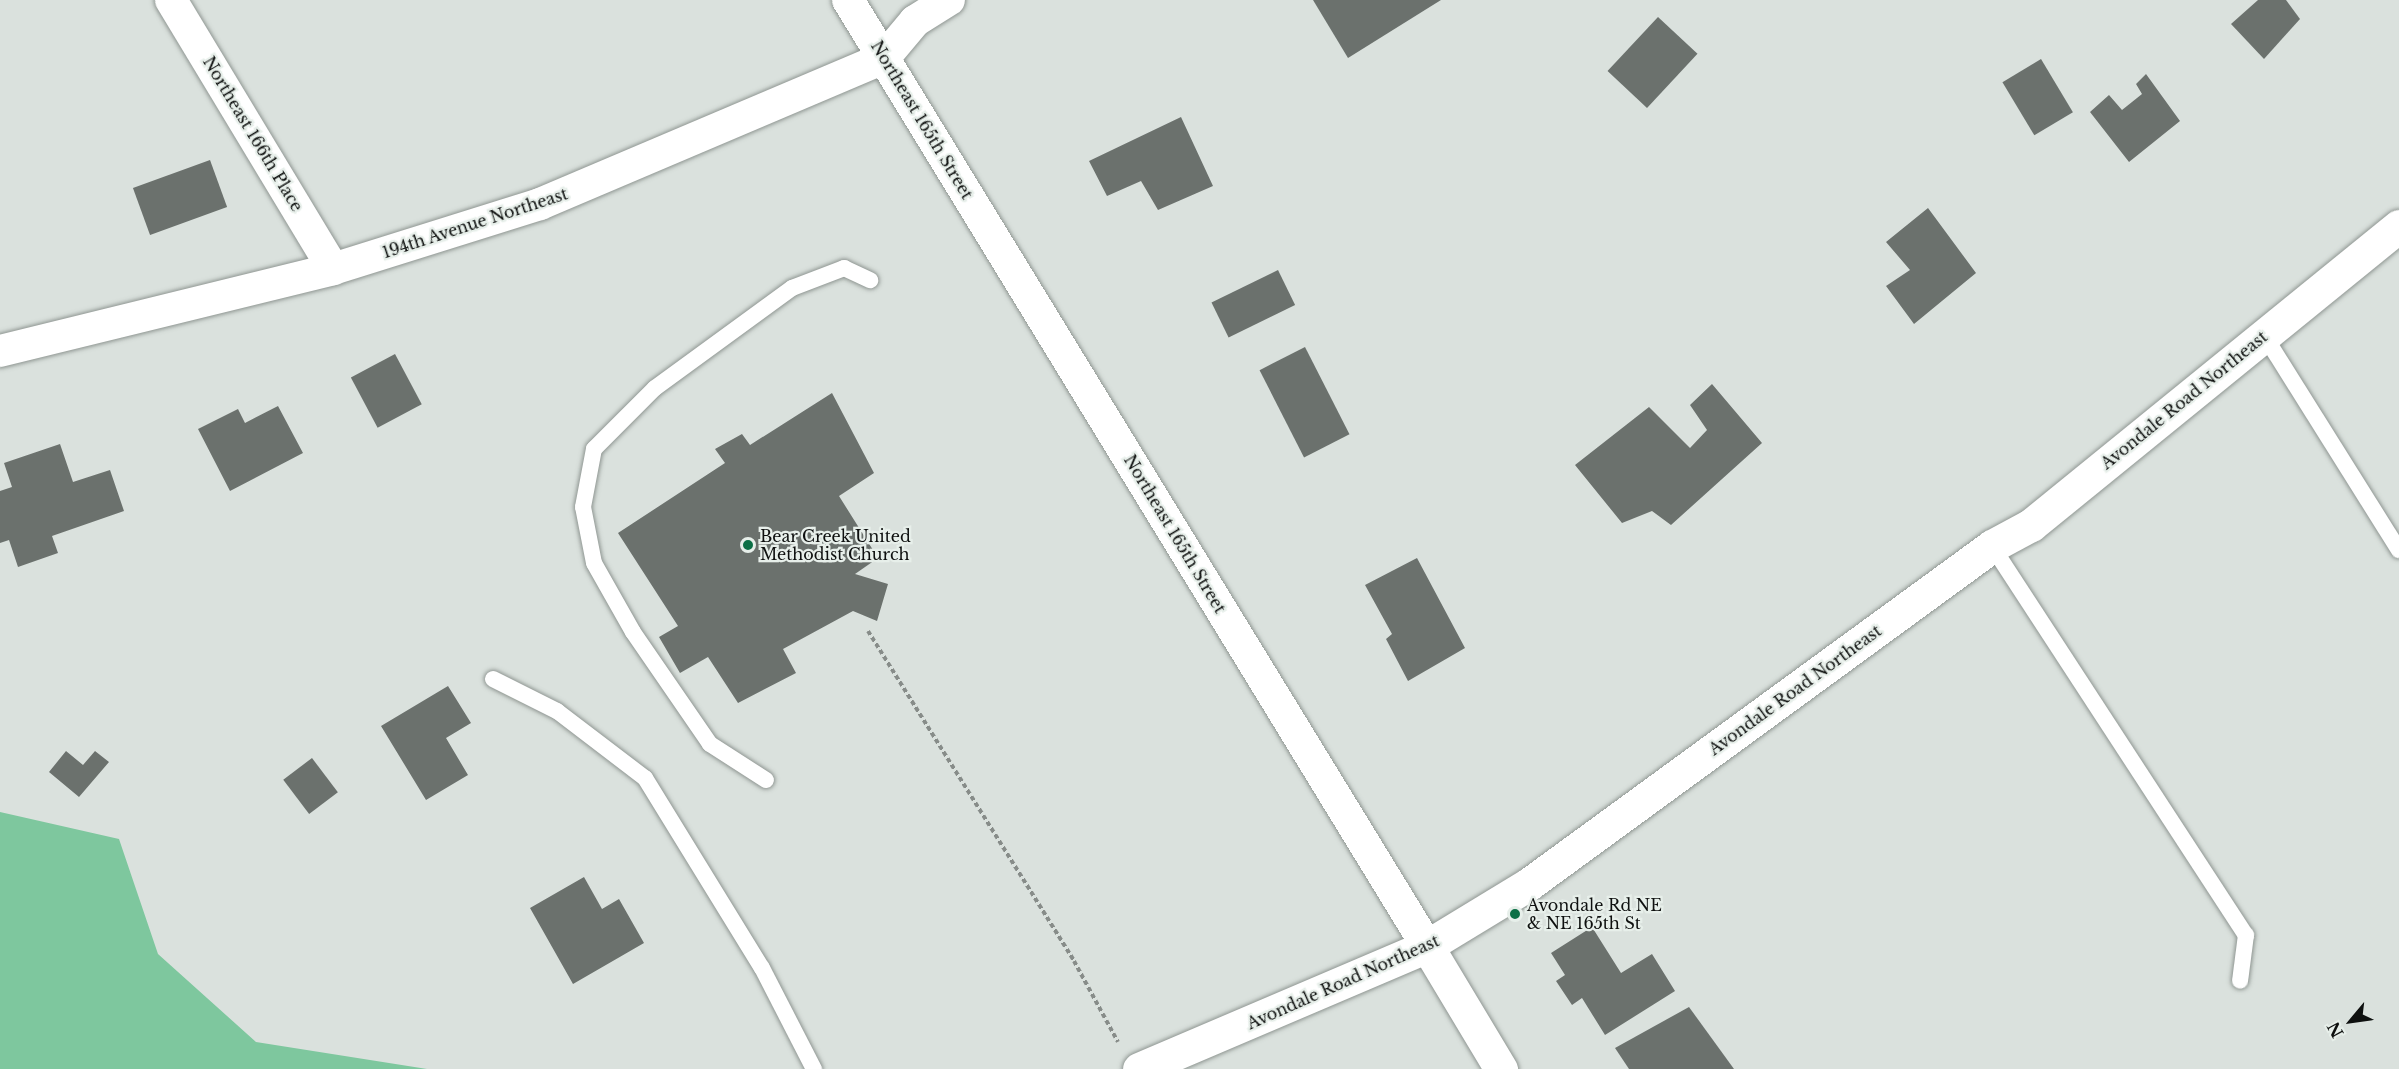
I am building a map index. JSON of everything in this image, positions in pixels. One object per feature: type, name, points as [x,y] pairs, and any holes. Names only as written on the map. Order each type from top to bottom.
[{"type":"main road","name":"Avondale Road Northeast","points":[[1131,1059],[1427,946],[1529,884],[1992,546],[2031,525],[2399,226]]},
{"type":"main road","name":"Northeast 165th Street","points":[[1427,946],[1501,1069]]},
{"type":"street","name":"Northeast 166th Place","points":[[171,0],[333,269]]},
{"type":"street","name":"Northeast 165th Street","points":[[848,0],[1427,946]]},
{"type":"street","name":"194th Avenue Northeast","points":[[0,351],[333,269],[540,204],[884,58],[915,21],[949,0]]},
{"type":"lane","points":[[766,780],[710,744],[633,632],[594,563],[583,507],[594,449],[655,388],[792,288],[843,268],[870,280]]},
{"type":"lane","points":[[2264,335],[2399,550]]},
{"type":"lane","points":[[1992,546],[2246,935],[2240,981]]},
{"type":"lane","points":[[493,679],[557,711],[645,778],[762,968],[814,1069]]},
{"type":"path","points":[[868,631],[1074,961],[1131,1059]]},
{"type":"green space","points":[[0,812],[119,839],[158,954],[256,1042],[427,1069],[0,1069]]},
{"type":"building","points":[[1313,0],[1441,0],[1348,58]]},
{"type":"building","points":[[2258,0],[2286,0],[2300,19],[2264,59],[2231,24]]},
{"type":"building","points":[[1658,17],[1697,54],[1647,108],[1608,71]]},
{"type":"building","points":[[2041,59],[2073,112],[2034,135],[2002,82]]},
{"type":"building","points":[[2146,74],[2180,121],[2129,162],[2090,112],[2109,95],[2122,110],[2142,94],[2136,84]]},
{"type":"building","points":[[1181,117],[1213,186],[1158,210],[1141,181],[1107,196],[1089,161]]},
{"type":"building","points":[[210,160],[227,207],[150,235],[133,188]]},
{"type":"building","points":[[1928,208],[1976,273],[1914,324],[1886,286],[1910,270],[1886,242]]},
{"type":"building","points":[[1278,270],[1295,305],[1229,337],[1211,302]]},
{"type":"building","points":[[1305,347],[1349,434],[1304,457],[1260,370]]},
{"type":"building","points":[[395,354],[422,404],[378,428],[351,377]]},
{"type":"building","points":[[1712,384],[1762,443],[1671,525],[1652,511],[1622,523],[1575,465],[1649,407],[1690,448],[1707,430],[1690,405]]},
{"type":"building","name":"Bear Creek United Methodist Church","points":[[832,393],[874,473],[839,496],[878,558],[855,574],[888,584],[877,621],[853,611],[783,649],[796,673],[738,703],[708,657],[680,673],[659,637],[678,626],[618,533],[725,463],[715,449],[742,434],[750,445]]},
{"type":"building","points":[[278,406],[303,453],[230,491],[198,429],[238,409],[245,423]]},
{"type":"building","points":[[60,444],[73,482],[110,470],[124,511],[52,536],[58,553],[18,567],[9,540],[0,543],[0,491],[12,487],[4,463]]},
{"type":"building","points":[[1417,558],[1465,648],[1408,681],[1386,639],[1392,634],[1365,585]]},
{"type":"building","points":[[448,686],[471,723],[446,738],[468,775],[426,800],[381,726]]},
{"type":"building","points":[[66,751],[83,765],[95,751],[109,762],[79,797],[49,772]]},
{"type":"building","points":[[312,758],[338,792],[309,814],[283,780]]},
{"type":"building","points":[[584,877],[602,909],[619,899],[644,943],[573,984],[530,908]]},
{"type":"building","points":[[1592,927],[1621,973],[1652,954],[1675,991],[1605,1035],[1582,998],[1572,1005],[1556,981],[1565,975],[1551,953]]},
{"type":"building","points":[[1689,1007],[1734,1069],[1629,1069],[1615,1048]]},
{"type":"place","name":"Bear Creek United Methodist Church","points":[[748,545]]},
{"type":"place","name":"Avondale Rd NE & NE 165th St","points":[[1515,914]]}]
